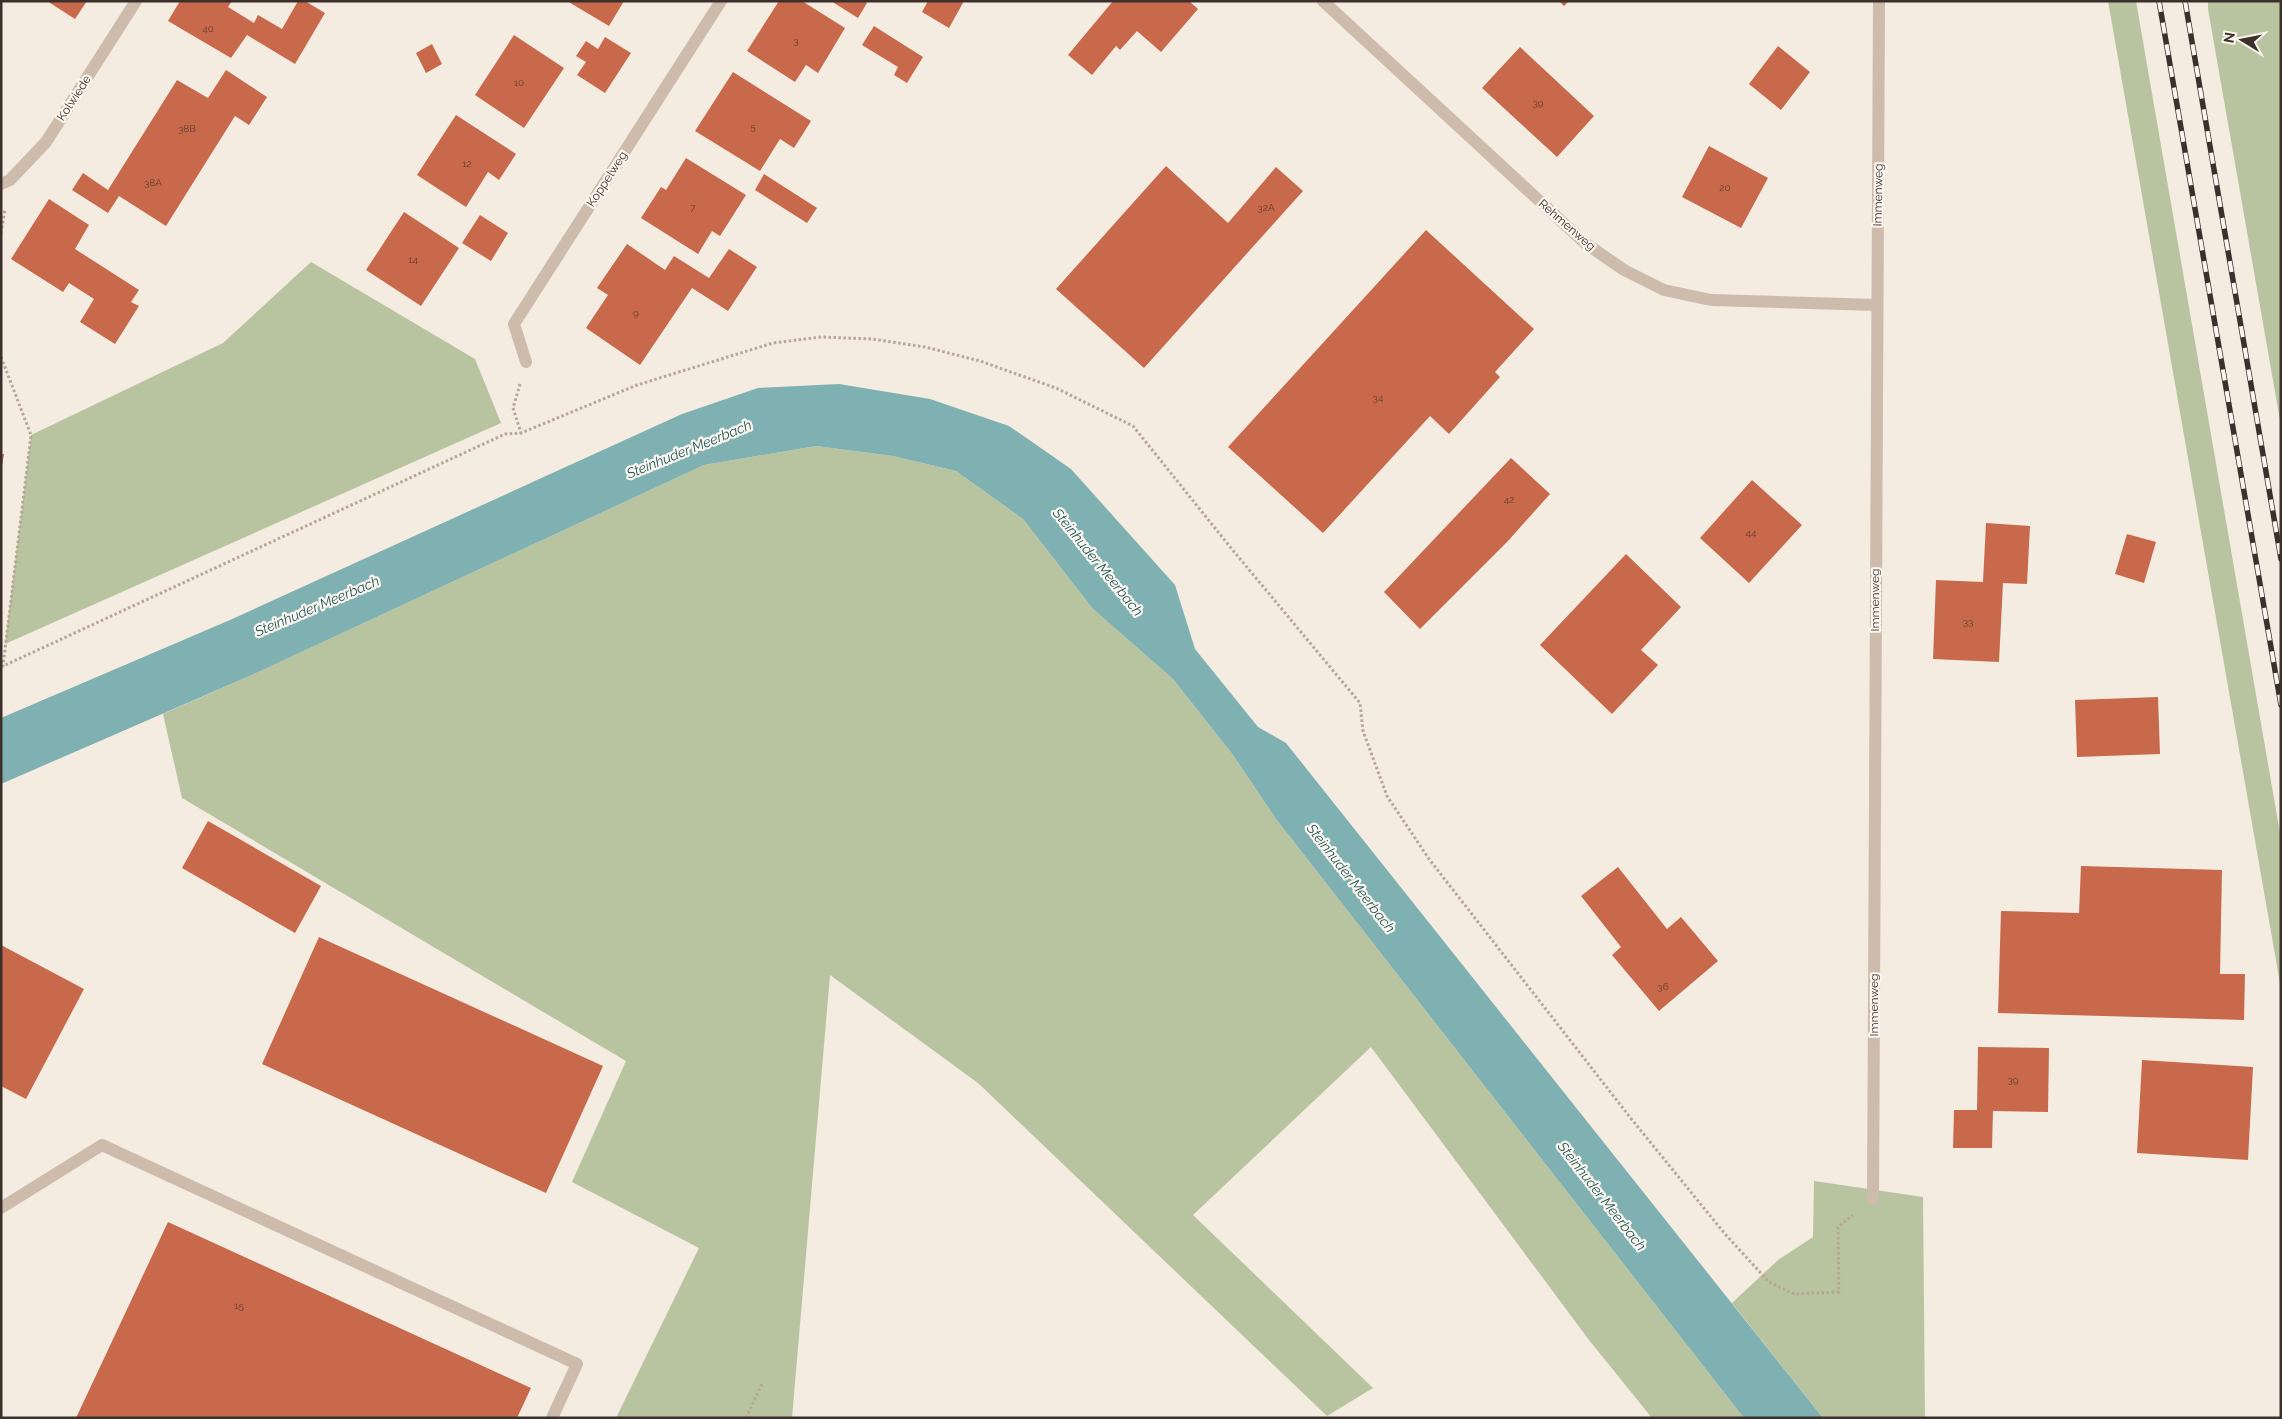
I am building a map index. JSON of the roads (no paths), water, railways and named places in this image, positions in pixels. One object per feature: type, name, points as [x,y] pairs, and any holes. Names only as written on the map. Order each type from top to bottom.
[{"type":"street","name":"Kolwiede","points":[[1,184],[10,180],[46,142],[136,1]]},
{"type":"street","name":"Koppelweg","points":[[526,362],[514,324],[721,1]]},
{"type":"street","name":"Rehmenweg","points":[[1323,1],[1585,243],[1624,270],[1664,290],[1711,300],[1876,305]]},
{"type":"street","name":"Immenweg","points":[[1873,1199],[1879,1]]},
{"type":"street","points":[[1,1208],[102,1145],[577,1364],[552,1418]]},
{"type":"water","name":"Steinhuder Meerbach","points":[[839,384],[930,399],[1009,426],[1071,469],[1175,585],[1195,649],[1258,727],[1286,743],[1823,1418],[1744,1418],[1276,819],[1233,755],[1173,679],[1093,609],[1023,519],[956,471],[893,456],[816,446],[704,465],[254,674],[1,784],[1,718],[230,620],[682,414],[758,388]]},
{"type":"railway","points":[[2159,1],[2281,705]]},
{"type":"railway","points":[[2185,1],[2281,559]]}]
